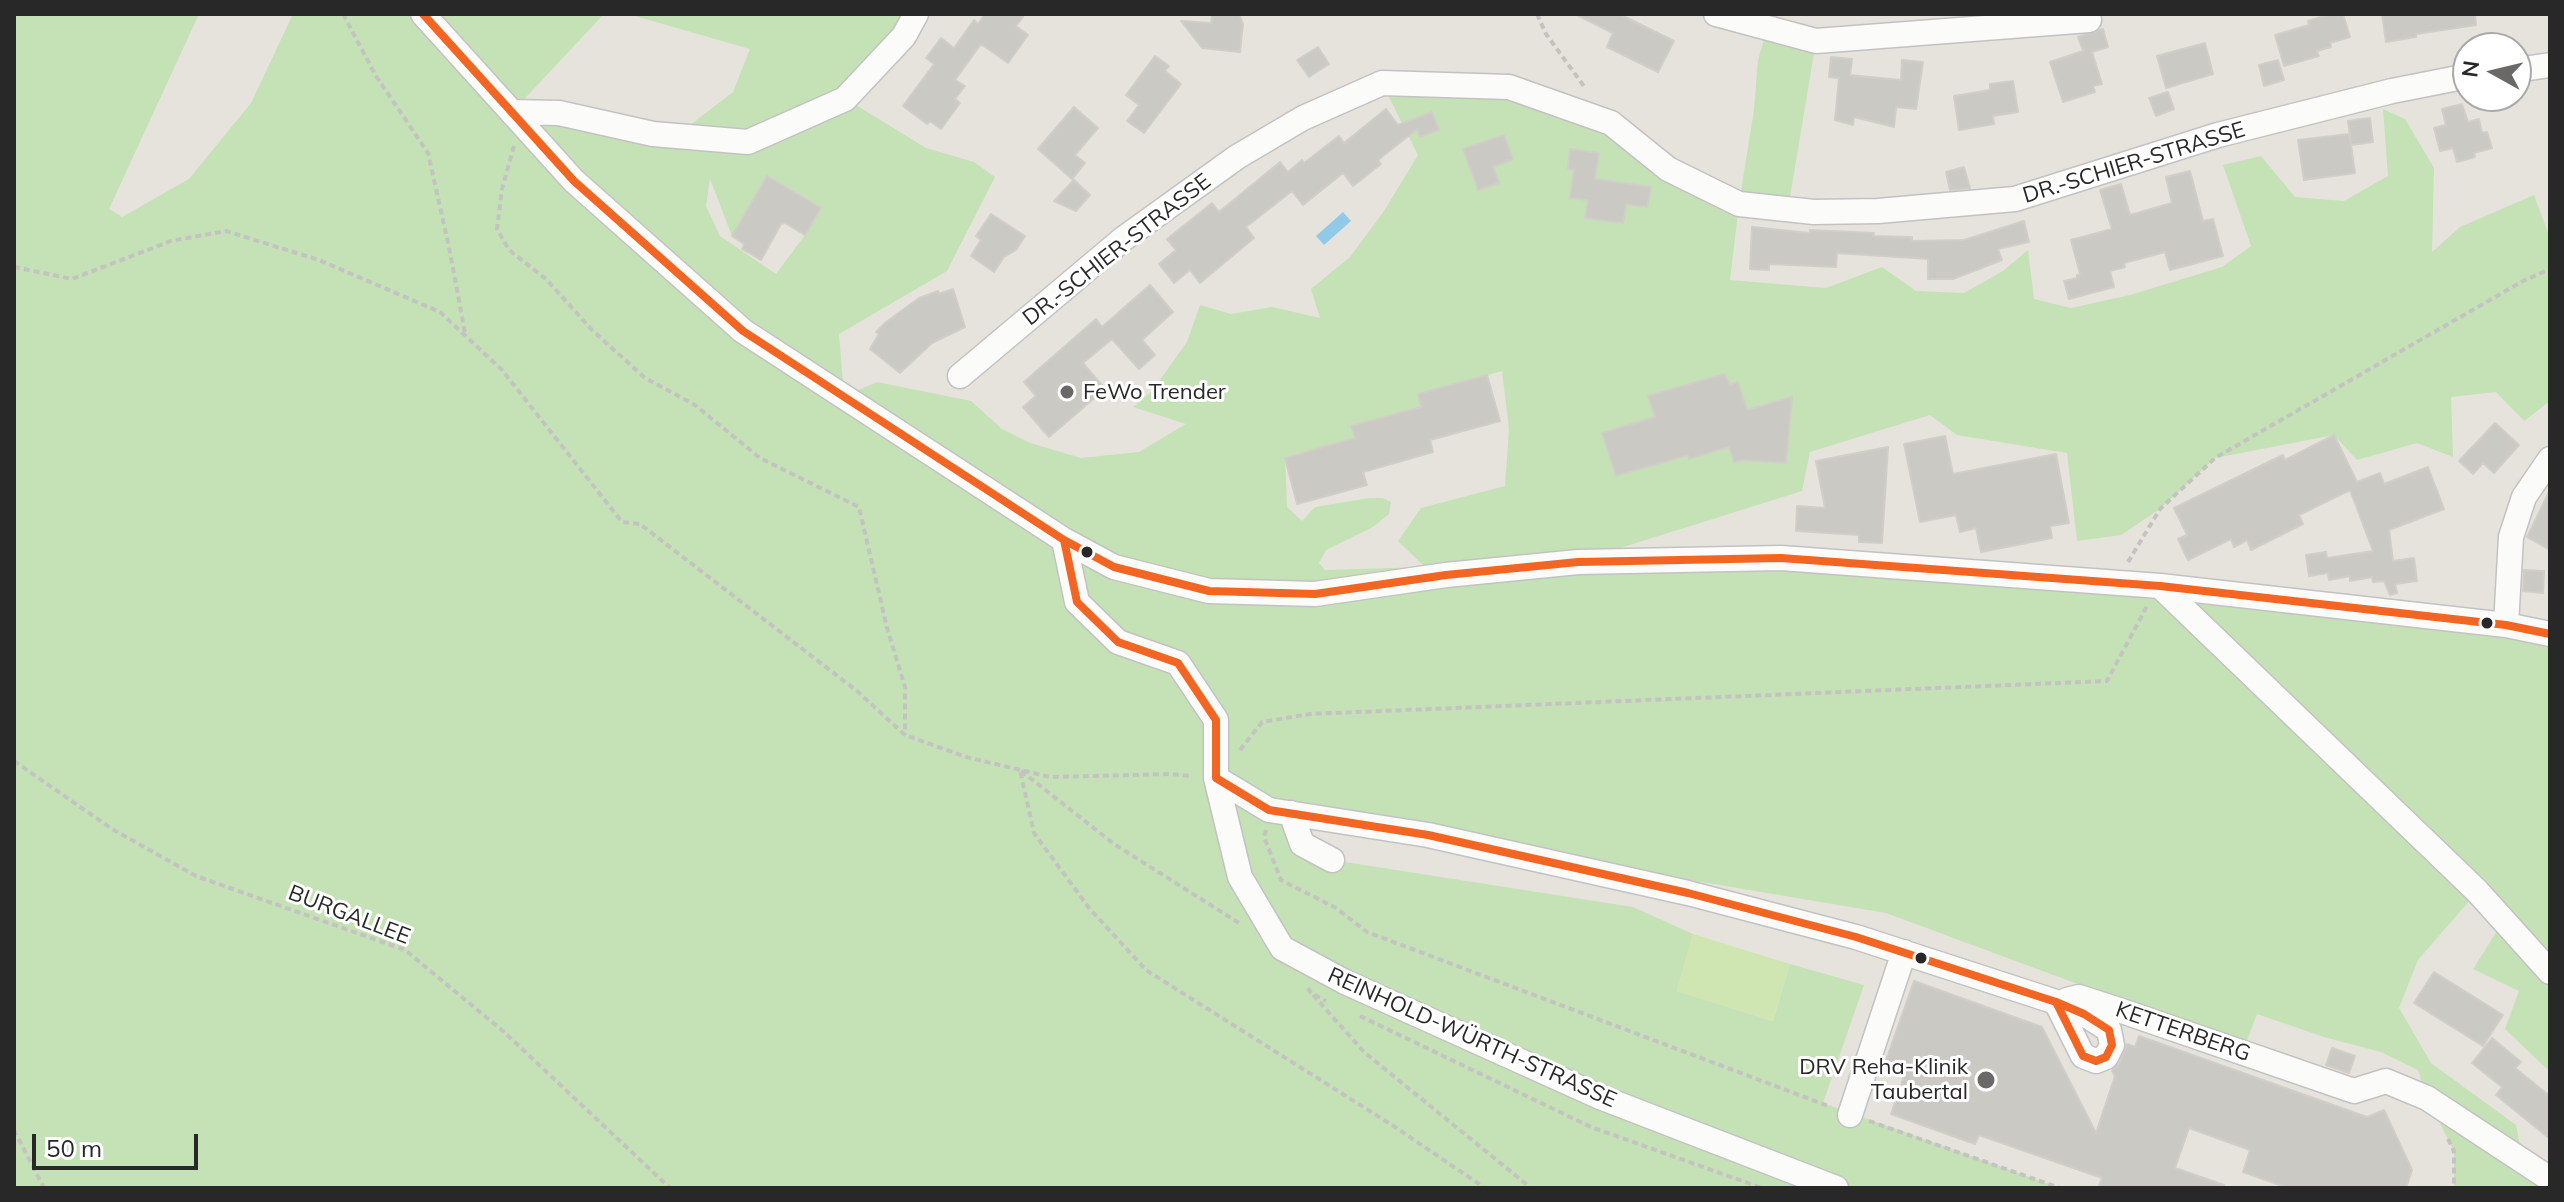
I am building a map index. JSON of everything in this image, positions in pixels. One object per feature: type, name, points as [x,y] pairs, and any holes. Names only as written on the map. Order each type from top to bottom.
[{"type":"street","points":[[423,14],[574,181],[743,331],[1064,540],[1114,567],[1209,591],[1315,594],[1446,575],[1578,562],[1781,558],[2158,586],[2506,625],[2550,634]]},
{"type":"street","points":[[516,116],[559,113],[653,134],[748,142],[845,99],[904,36],[916,14]]},
{"type":"street","points":[[1716,14],[1816,41],[2089,20]]},
{"type":"street","name":"DR.-SCHIER-STRASSE","points":[[960,376],[1123,239],[1237,157],[1303,118],[1382,83],[1509,87],[1611,123],[1668,169],[1739,204],[1814,212],[1878,211],[2015,199],[2218,135],[2392,91],[2452,79]]},
{"type":"street","points":[[2506,625],[2511,537],[2524,497],[2550,459]]},
{"type":"street","points":[[1064,540],[1077,602],[1118,642],[1178,663],[1216,720],[1216,778]]},
{"type":"street","points":[[2158,586],[2466,881],[2521,937],[2550,972]]},
{"type":"street","name":"KETTERBERG","points":[[1216,778],[1280,812],[1428,835],[1688,893],[1904,952],[2056,1002],[2079,997],[2354,1091],[2386,1081],[2427,1098],[2550,1179]]},
{"type":"street","name":"REINHOLD-WÜRTH-STRASSE","points":[[1216,778],[1240,877],[1282,948],[1345,982],[1600,1097],[1836,1188]]},
{"type":"street","points":[[1280,812],[1302,844],[1332,860]]},
{"type":"street","points":[[2521,937],[2550,952]]},
{"type":"street","points":[[1850,1115],[1904,952]]},
{"type":"path","points":[[343,14],[376,76],[428,153],[465,336]]},
{"type":"path","points":[[1537,14],[1546,34],[1611,123]]},
{"type":"path","points":[[516,116],[497,229],[509,250],[546,279],[592,330],[645,378],[695,405],[760,458],[859,507],[887,628],[905,687],[905,735]]},
{"type":"path","points":[[14,267],[72,279],[171,241],[226,231],[319,260],[440,312],[502,370],[622,522],[640,524],[857,691],[905,735],[966,757],[1050,777],[1170,774],[1216,778],[1262,722],[1310,714],[2107,681],[2158,586]]},
{"type":"path","points":[[2115,583],[2160,509],[2215,458],[2523,281],[2550,269]]},
{"type":"path","name":"BURGALLEE","points":[[14,761],[112,829],[196,876],[405,950],[503,1031],[670,1188]]},
{"type":"path","points":[[1020,770],[1114,844],[1241,924]]},
{"type":"path","points":[[1020,770],[1034,833],[1089,908],[1146,970],[1395,1127],[1485,1188]]},
{"type":"path","points":[[1280,812],[1264,837],[1281,880],[1336,908],[1367,932],[1850,1115],[2060,1188]]},
{"type":"path","points":[[1304,982],[1364,1052],[1531,1188]]},
{"type":"path","points":[[1311,993],[1339,1007]]},
{"type":"path","points":[[1353,1013],[1591,1127],[1762,1188]]},
{"type":"path","points":[[14,1130],[44,1188]]},
{"type":"path","points":[[2447,1137],[2454,1151],[2454,1188]]},
{"type":"green space","points":[[14,14],[199,14],[109,209],[122,217],[189,179],[251,103],[293,14],[604,14],[513,111],[676,136],[733,92],[750,49],[628,14],[916,14],[846,99],[926,148],[974,162],[995,177],[947,271],[839,334],[844,396],[877,382],[971,401],[1002,429],[1030,443],[1081,458],[1139,452],[1186,424],[1133,407],[1152,391],[1187,342],[1200,305],[1231,314],[1272,307],[1320,318],[1311,289],[1350,257],[1384,211],[1418,155],[1382,83],[1509,87],[1611,123],[1739,203],[1754,110],[1758,60],[1767,29],[1816,41],[1788,209],[1739,204],[1730,280],[1826,288],[1882,267],[1916,291],[1964,293],[2003,271],[2028,250],[2034,299],[2071,308],[2130,295],[2222,267],[2251,246],[2223,165],[2261,156],[2295,197],[2344,201],[2388,176],[2383,109],[2405,119],[2434,168],[2432,252],[2460,227],[2534,195],[2550,238],[2550,401],[2524,421],[2496,392],[2451,397],[2453,457],[2417,443],[2357,460],[2334,435],[2215,458],[2160,509],[2121,535],[2077,541],[2067,453],[1957,435],[1930,415],[1810,452],[1802,491],[1582,560],[1781,558],[2550,634],[2550,952],[2537,945],[2550,955],[2550,1072],[2505,1029],[2519,991],[2473,969],[2504,920],[2477,892],[2418,960],[2399,1008],[2431,1063],[2516,1125],[2523,1161],[2550,1188],[2454,1188],[2454,1151],[2427,1098],[2418,1070],[2381,1052],[2257,1014],[2245,1046],[1886,913],[1292,813],[1332,860],[1633,907],[1693,934],[1677,991],[1773,1021],[1790,964],[1864,985],[1823,1103],[2060,1188],[14,1188]],"holes":[[[767,176],[820,208],[805,235],[776,274],[720,236],[706,206],[710,179],[732,236]],[[1502,371],[1509,429],[1505,486],[1421,508],[1398,541],[1425,567],[1325,570],[1319,563],[1326,550],[1373,527],[1389,514],[1391,502],[1369,498],[1315,507],[1302,521],[1287,507],[1285,457],[1355,438],[1352,427],[1421,407],[1418,394]]]},
{"type":"green space","points":[[1693,934],[1790,964],[1773,1021],[1677,991]]},
{"type":"water","points":[[1343,212],[1351,221],[1324,245],[1316,236]]},
{"type":"building","points":[[985,14],[1025,14],[1016,26],[1028,35],[1008,63],[981,44],[955,80],[965,86],[955,99],[960,103],[941,129],[930,121],[927,124],[903,106],[934,64],[926,58],[941,38],[954,48],[974,20],[978,24]]},
{"type":"building","points":[[1212,14],[1239,14],[1243,24],[1240,52],[1202,48],[1181,21],[1211,23]]},
{"type":"building","points":[[1575,14],[1619,14],[1674,41],[1658,72],[1607,47],[1613,33]]},
{"type":"building","points":[[2343,14],[2350,37],[2330,43],[2331,47],[2317,51],[2319,56],[2284,66],[2275,35],[2309,25],[2308,21]]},
{"type":"building","points":[[2382,14],[2475,14],[2476,25],[2386,42]]},
{"type":"building","points":[[2103,29],[2108,47],[2092,52],[2102,84],[2093,86],[2095,92],[2063,102],[2050,62],[2083,51],[2078,37]]},
{"type":"building","points":[[2205,43],[2213,74],[2166,88],[2157,56]]},
{"type":"building","points":[[1318,47],[1329,64],[1309,77],[1297,60]]},
{"type":"building","points":[[1155,56],[1169,66],[1165,71],[1181,84],[1144,133],[1127,121],[1139,105],[1126,95]]},
{"type":"building","points":[[1831,57],[1852,59],[1850,75],[1901,80],[1902,60],[1923,62],[1916,109],[1896,107],[1894,127],[1854,117],[1853,125],[1835,120],[1839,78],[1829,77]]},
{"type":"building","points":[[2278,60],[2284,80],[2264,86],[2259,65]]},
{"type":"building","points":[[2013,81],[2018,112],[1993,116],[1994,124],[1959,130],[1954,96],[1990,90],[1990,84]]},
{"type":"building","points":[[2168,92],[2174,109],[2156,116],[2149,98]]},
{"type":"building","points":[[2452,106],[2452,112],[2465,112],[2468,122],[2479,119],[2482,133],[2487,132],[2492,148],[2457,162],[2453,148],[2440,151],[2434,128],[2446,125],[2442,109]]},
{"type":"building","points":[[1074,107],[1098,128],[1075,155],[1085,163],[1072,179],[1038,149]]},
{"type":"building","points":[[1386,109],[1398,125],[1432,112],[1439,130],[1420,137],[1417,129],[1378,160],[1381,164],[1353,186],[1343,173],[1303,205],[1292,191],[1246,227],[1254,238],[1200,283],[1190,270],[1174,283],[1159,264],[1176,250],[1167,239],[1212,203],[1219,212],[1280,162],[1288,172],[1339,136],[1344,143]]},
{"type":"building","points":[[2370,118],[2373,142],[2351,145],[2355,173],[2304,180],[2298,140],[2349,134],[2351,144],[2348,121]]},
{"type":"building","points":[[1504,135],[1513,159],[1493,167],[1499,183],[1478,190],[1463,149]]},
{"type":"building","points":[[1570,149],[1599,153],[1595,179],[1651,187],[1647,207],[1626,204],[1623,223],[1585,218],[1588,200],[1570,198],[1574,170],[1568,169]]},
{"type":"building","points":[[1964,167],[1970,188],[1950,190],[1946,172]]},
{"type":"building","points":[[2190,171],[2203,221],[2213,219],[2223,256],[2170,270],[2165,252],[2124,263],[2125,267],[2110,271],[2114,287],[2069,299],[2064,281],[2077,278],[2080,274],[2071,240],[2112,229],[2100,190],[2121,184],[2130,215],[2172,203],[2166,177]]},
{"type":"building","points":[[767,176],[821,208],[805,235],[785,223],[781,224],[761,260],[742,249],[744,244],[732,236]]},
{"type":"building","points":[[1074,180],[1090,195],[1076,211],[1054,201]]},
{"type":"building","points":[[991,214],[1025,236],[994,272],[971,256],[981,240],[976,236]]},
{"type":"building","points":[[2024,221],[2029,242],[1998,249],[2002,260],[1953,279],[1928,279],[1928,259],[1837,253],[1836,267],[1769,264],[1769,270],[1750,269],[1752,227],[1810,233],[1810,230],[1874,233],[1873,236],[1912,237],[1912,241],[1964,240]]},
{"type":"building","points":[[1150,285],[1173,312],[1142,340],[1155,355],[1139,369],[1112,339],[1083,363],[1105,389],[1049,437],[1023,407],[1036,396],[1024,382],[1096,319],[1102,327]]},
{"type":"building","points":[[953,289],[965,327],[932,343],[900,373],[870,349],[879,334],[876,332],[919,298]]},
{"type":"building","points":[[1724,374],[1730,385],[1738,382],[1747,410],[1792,397],[1786,463],[1734,462],[1729,447],[1689,459],[1688,455],[1616,476],[1602,433],[1655,417],[1648,396]]},
{"type":"building","points":[[1487,375],[1500,421],[1430,440],[1433,452],[1363,472],[1367,485],[1297,504],[1285,458],[1355,438],[1351,426],[1421,407],[1418,394]]},
{"type":"building","points":[[2495,423],[2519,445],[2494,473],[2483,463],[2473,474],[2459,461]]},
{"type":"building","points":[[2334,435],[2357,482],[2380,473],[2384,484],[2428,467],[2444,509],[2389,530],[2393,561],[2414,558],[2417,581],[2395,584],[2397,593],[2390,595],[2384,581],[2373,582],[2372,577],[2350,581],[2350,576],[2329,580],[2328,573],[2309,576],[2306,555],[2326,552],[2327,558],[2373,551],[2350,490],[2299,515],[2303,524],[2251,550],[2247,540],[2234,547],[2231,539],[2188,560],[2178,539],[2187,535],[2174,508],[2283,455],[2285,460]]},
{"type":"building","points":[[1945,436],[1953,474],[2056,454],[2069,523],[2050,526],[2052,538],[1981,552],[1976,528],[1960,532],[1956,515],[1920,522],[1904,444]]},
{"type":"building","points":[[1888,447],[1882,543],[1859,542],[1859,535],[1796,531],[1797,506],[1825,508],[1816,461]]},
{"type":"building","points":[[2550,490],[2550,550],[2527,537]]},
{"type":"building","points":[[2524,570],[2544,571],[2543,593],[2523,591]]},
{"type":"building","points":[[2434,972],[2503,1015],[2483,1046],[2414,1003]]},
{"type":"building","name":"DRV Reha-Klinik Taubertal","points":[[1914,981],[2042,1027],[2096,1133],[2115,1076],[2112,1071],[2119,1064],[2127,1044],[2135,1047],[2139,1036],[2367,1117],[2384,1110],[2412,1170],[2406,1188],[2288,1188],[2243,1172],[2250,1150],[2189,1128],[2175,1168],[2224,1185],[2224,1188],[2098,1188],[2102,1178],[1979,1135],[1975,1144],[1891,1114],[1905,1073],[1884,1066]]},
{"type":"building","points":[[2492,1038],[2521,1062],[2515,1068],[2550,1096],[2550,1139],[2496,1095],[2502,1087],[2472,1063]]},
{"type":"building","points":[[2332,1048],[2355,1056],[2349,1073],[2326,1065]]},
{"type":"transit line","points":[[423,14],[574,181],[743,331],[1064,540],[1114,567],[1209,591],[1315,594],[1446,575],[1578,562],[1781,558],[2160,586],[2506,625],[2550,634]]},
{"type":"transit line","points":[[1064,540],[1077,602],[1118,642],[1178,663],[1216,720],[1216,778],[1269,810],[1428,835],[1688,893],[1856,937],[2056,1002]]},
{"type":"transit line","points":[[2056,1002],[2084,1014],[2109,1030],[2112,1045],[2106,1057],[2096,1061],[2083,1056],[2056,1002]]},
{"type":"place","name":"FeWo Trender","points":[[1067,392]]},
{"type":"place","name":"DRV Reha-Klinik Taubertal","points":[[1986,1080]]}]
